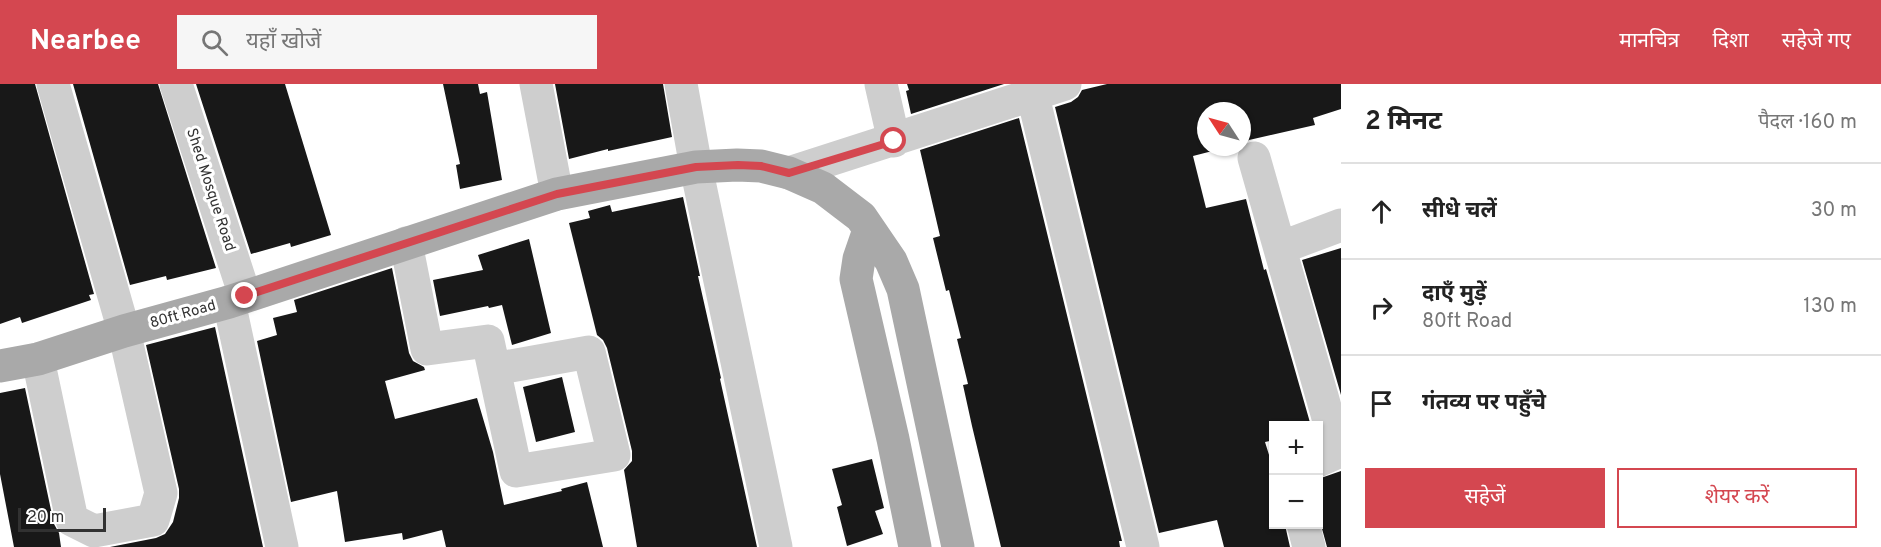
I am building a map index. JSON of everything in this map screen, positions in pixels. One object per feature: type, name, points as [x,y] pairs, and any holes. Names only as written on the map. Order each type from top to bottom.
[{"type":"main road","name":"80ft Road","points":[[0,366],[39,359],[124,331],[237,299],[557,194],[696,167],[761,166],[789,173],[824,188],[861,217],[891,261],[903,289],[958,547]]},
{"type":"main road","points":[[869,230],[859,259],[856,279],[915,547]]},
{"type":"street","points":[[39,359],[72,520],[94,531],[153,520],[161,493],[124,331],[53,84]]},
{"type":"street","name":"Shed Mosque Road","points":[[176,84],[237,299],[282,547]]},
{"type":"street","points":[[536,84],[557,194]]},
{"type":"street","points":[[681,84],[696,167],[776,547]]},
{"type":"street","points":[[882,84],[894,141]]},
{"type":"street","points":[[789,173],[894,141],[1032,89],[1065,84]]},
{"type":"street","points":[[1032,89],[1143,547]]},
{"type":"street","points":[[1254,158],[1337,449],[1336,453],[1323,459]]},
{"type":"street","points":[[1280,248],[1341,225]]},
{"type":"street","points":[[406,243],[427,349],[488,341],[494,369]]},
{"type":"street","points":[[1304,529],[1309,547]]},
{"type":"building","points":[[0,84],[35,84],[94,294],[89,295],[91,300],[22,323],[20,317],[0,324]]},
{"type":"building","points":[[73,84],[158,84],[216,268],[167,280],[166,276],[130,285]]},
{"type":"building","points":[[196,84],[285,84],[331,235],[291,247],[290,243],[251,254]]},
{"type":"building","points":[[443,84],[478,84],[480,94],[487,92],[502,180],[460,189],[456,165],[460,164]]},
{"type":"building","points":[[555,84],[663,84],[672,137],[569,159]]},
{"type":"building","points":[[907,84],[1004,84],[911,114],[906,91],[909,90]]},
{"type":"building","points":[[1107,84],[1341,84],[1341,109],[1313,118],[1315,125],[1251,140],[1251,102],[1197,102],[1197,155],[1193,156],[1206,208],[1246,199],[1264,270],[1266,269],[1310,421],[1269,421],[1269,441],[1265,442],[1269,455],[1269,529],[1286,529],[1290,547],[1224,547],[1217,520],[1159,533],[1055,107],[1071,102],[1082,90]]},
{"type":"building","points":[[1019,118],[1122,541],[1119,541],[1120,547],[1001,547],[972,426],[963,385],[968,384],[957,339],[961,338],[933,238],[940,236],[920,150]]},
{"type":"building","points":[[683,197],[757,547],[637,547],[624,470],[632,461],[632,451],[607,348],[597,335],[569,223],[590,218],[588,211],[610,205],[612,212]]},
{"type":"building","points":[[529,239],[551,333],[512,345],[502,305],[440,316],[433,280],[483,270],[478,255]]},
{"type":"building","points":[[1341,248],[1341,395],[1302,260]]},
{"type":"building","points":[[392,268],[409,353],[413,361],[425,370],[385,381],[395,419],[477,398],[493,452],[504,505],[562,491],[561,489],[587,482],[603,547],[446,547],[442,530],[403,540],[402,533],[345,542],[337,491],[291,502],[257,341],[277,335],[273,318],[297,312],[294,300]]},
{"type":"building","points":[[215,327],[263,547],[110,547],[156,538],[165,534],[173,522],[179,498],[179,489],[146,345]]},
{"type":"building","points":[[562,377],[575,432],[536,442],[523,387]]},
{"type":"building","points":[[25,388],[61,547],[14,547],[0,474],[0,393]]},
{"type":"building","points":[[872,459],[884,508],[875,511],[883,534],[847,546],[837,507],[842,505],[832,469]]},
{"type":"building","points":[[1341,471],[1341,547],[1327,547],[1322,529],[1323,477]]},
{"type":"route","points":[[245,296],[557,194],[696,167],[761,166],[789,173],[894,141]]}]
